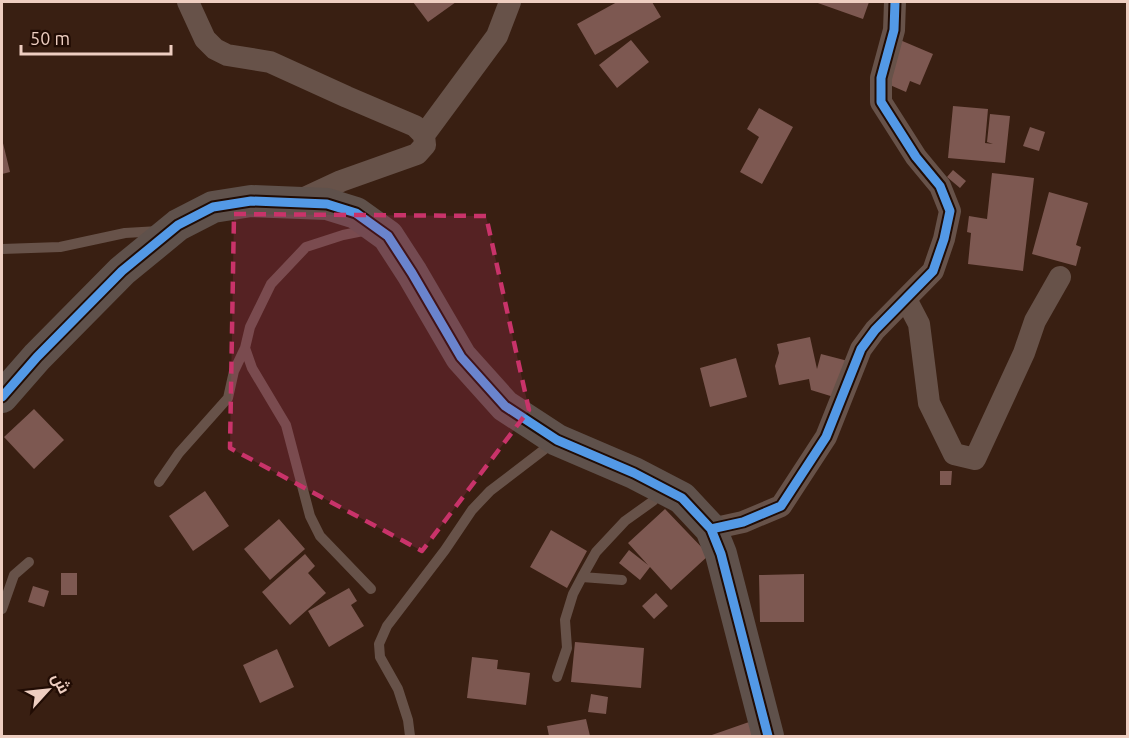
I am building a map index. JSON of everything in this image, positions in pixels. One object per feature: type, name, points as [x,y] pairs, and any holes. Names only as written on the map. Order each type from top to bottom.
[{"type":"street","points":[[188,2],[206,39],[227,56],[270,62],[347,98],[415,126],[424,135],[425,145],[417,154],[341,181],[294,203]]},
{"type":"street","points":[[424,135],[497,36],[510,2]]},
{"type":"street","points":[[711,529],[743,522],[781,506],[826,437],[861,349],[875,330],[933,271],[944,239],[950,211],[940,186],[916,157],[881,102],[881,78],[894,30],[895,2]]},
{"type":"street","points":[[2,397],[37,357],[123,271],[178,225],[213,207],[251,201],[327,204],[356,213],[388,236],[461,357],[505,406],[557,440],[682,498],[711,529],[721,554],[768,736]]},
{"type":"street","points":[[906,299],[919,324],[929,403],[954,454],[975,459],[1035,321],[1060,277]]},
{"type":"lane","points":[[159,482],[178,453],[228,398],[234,371],[250,327],[271,284],[306,248],[343,234],[377,229]]},
{"type":"lane","points":[[2,249],[60,247],[125,233],[171,230]]},
{"type":"lane","points":[[244,348],[252,368],[286,425],[310,516],[320,536],[371,589]]},
{"type":"lane","points":[[410,736],[408,720],[398,689],[380,657],[380,644],[387,626],[445,550],[472,510],[490,491],[557,440]]},
{"type":"lane","points":[[557,677],[567,648],[566,620],[573,594],[596,552],[625,521],[653,501],[664,489]]},
{"type":"lane","points":[[2,609],[14,575],[29,562]]},
{"type":"lane","points":[[582,577],[622,580]]},
{"type":"highlighted area","points":[[234,214],[486,216],[529,410],[422,551],[230,448]]},
{"type":"building","points":[[413,2],[456,2],[428,22]]},
{"type":"building","points":[[617,2],[652,2],[661,17],[595,55],[577,24]]},
{"type":"building","points":[[815,2],[869,2],[863,19]]},
{"type":"building","points":[[631,40],[649,62],[617,88],[599,65]]},
{"type":"building","points":[[900,40],[933,54],[920,85],[910,81],[906,92],[883,82]]},
{"type":"building","points":[[953,106],[988,109],[985,143],[993,144],[987,142],[990,114],[1010,116],[1005,163],[948,158]]},
{"type":"building","points":[[759,108],[793,127],[762,184],[740,172],[759,137],[747,129]]},
{"type":"building","points":[[1030,127],[1045,132],[1039,151],[1023,146]]},
{"type":"building","points":[[2,139],[10,172],[2,174]]},
{"type":"building","points":[[953,170],[966,181],[960,188],[947,177]]},
{"type":"building","points":[[992,173],[1034,178],[1023,271],[968,264],[971,233],[967,232],[969,216],[987,219]]},
{"type":"building","points":[[1049,192],[1088,203],[1076,245],[1081,247],[1076,266],[1032,254]]},
{"type":"building","points":[[810,337],[817,369],[821,354],[848,361],[837,398],[811,390],[809,379],[779,385],[775,366],[779,353],[777,344]]},
{"type":"building","points":[[736,358],[747,397],[710,407],[700,368]]},
{"type":"building","points":[[34,409],[64,440],[34,469],[4,437]]},
{"type":"building","points":[[940,471],[952,471],[951,485],[940,485]]},
{"type":"building","points":[[205,491],[229,526],[193,551],[169,516]]},
{"type":"building","points":[[665,509],[709,555],[671,590],[650,567],[640,580],[619,563],[629,550],[648,565],[628,543]]},
{"type":"building","points":[[279,519],[305,549],[270,580],[244,549]]},
{"type":"building","points":[[551,530],[587,551],[567,588],[530,567]]},
{"type":"building","points":[[305,554],[315,566],[308,573],[326,593],[290,625],[262,592]]},
{"type":"building","points":[[61,573],[77,573],[77,595],[61,595]]},
{"type":"building","points":[[804,574],[804,622],[760,622],[759,575]]},
{"type":"building","points":[[33,586],[49,591],[44,607],[28,602]]},
{"type":"building","points":[[349,588],[357,601],[351,605],[364,626],[329,647],[308,611]]},
{"type":"building","points":[[656,593],[668,606],[654,619],[642,606]]},
{"type":"building","points":[[575,642],[644,648],[641,688],[571,682]]},
{"type":"building","points":[[277,649],[294,687],[260,703],[243,665]]},
{"type":"building","points":[[472,657],[498,660],[497,669],[530,673],[526,705],[467,698]]},
{"type":"building","points":[[591,694],[608,697],[606,714],[588,712]]},
{"type":"building","points":[[586,719],[590,736],[549,736],[547,726]]},
{"type":"building","points":[[749,722],[754,736],[709,736]]},
{"type":"cycle path","points":[[711,529],[743,522],[781,506],[826,437],[861,349],[875,330],[933,271],[944,239],[950,211],[940,186],[916,157],[881,102],[881,78],[894,30],[895,2]]},
{"type":"cycle path","points":[[2,397],[37,357],[122,271],[178,225],[213,207],[251,201],[327,204],[356,213],[388,236],[461,357],[505,406],[557,440],[634,473],[682,498],[711,529],[721,554],[768,736]]}]
